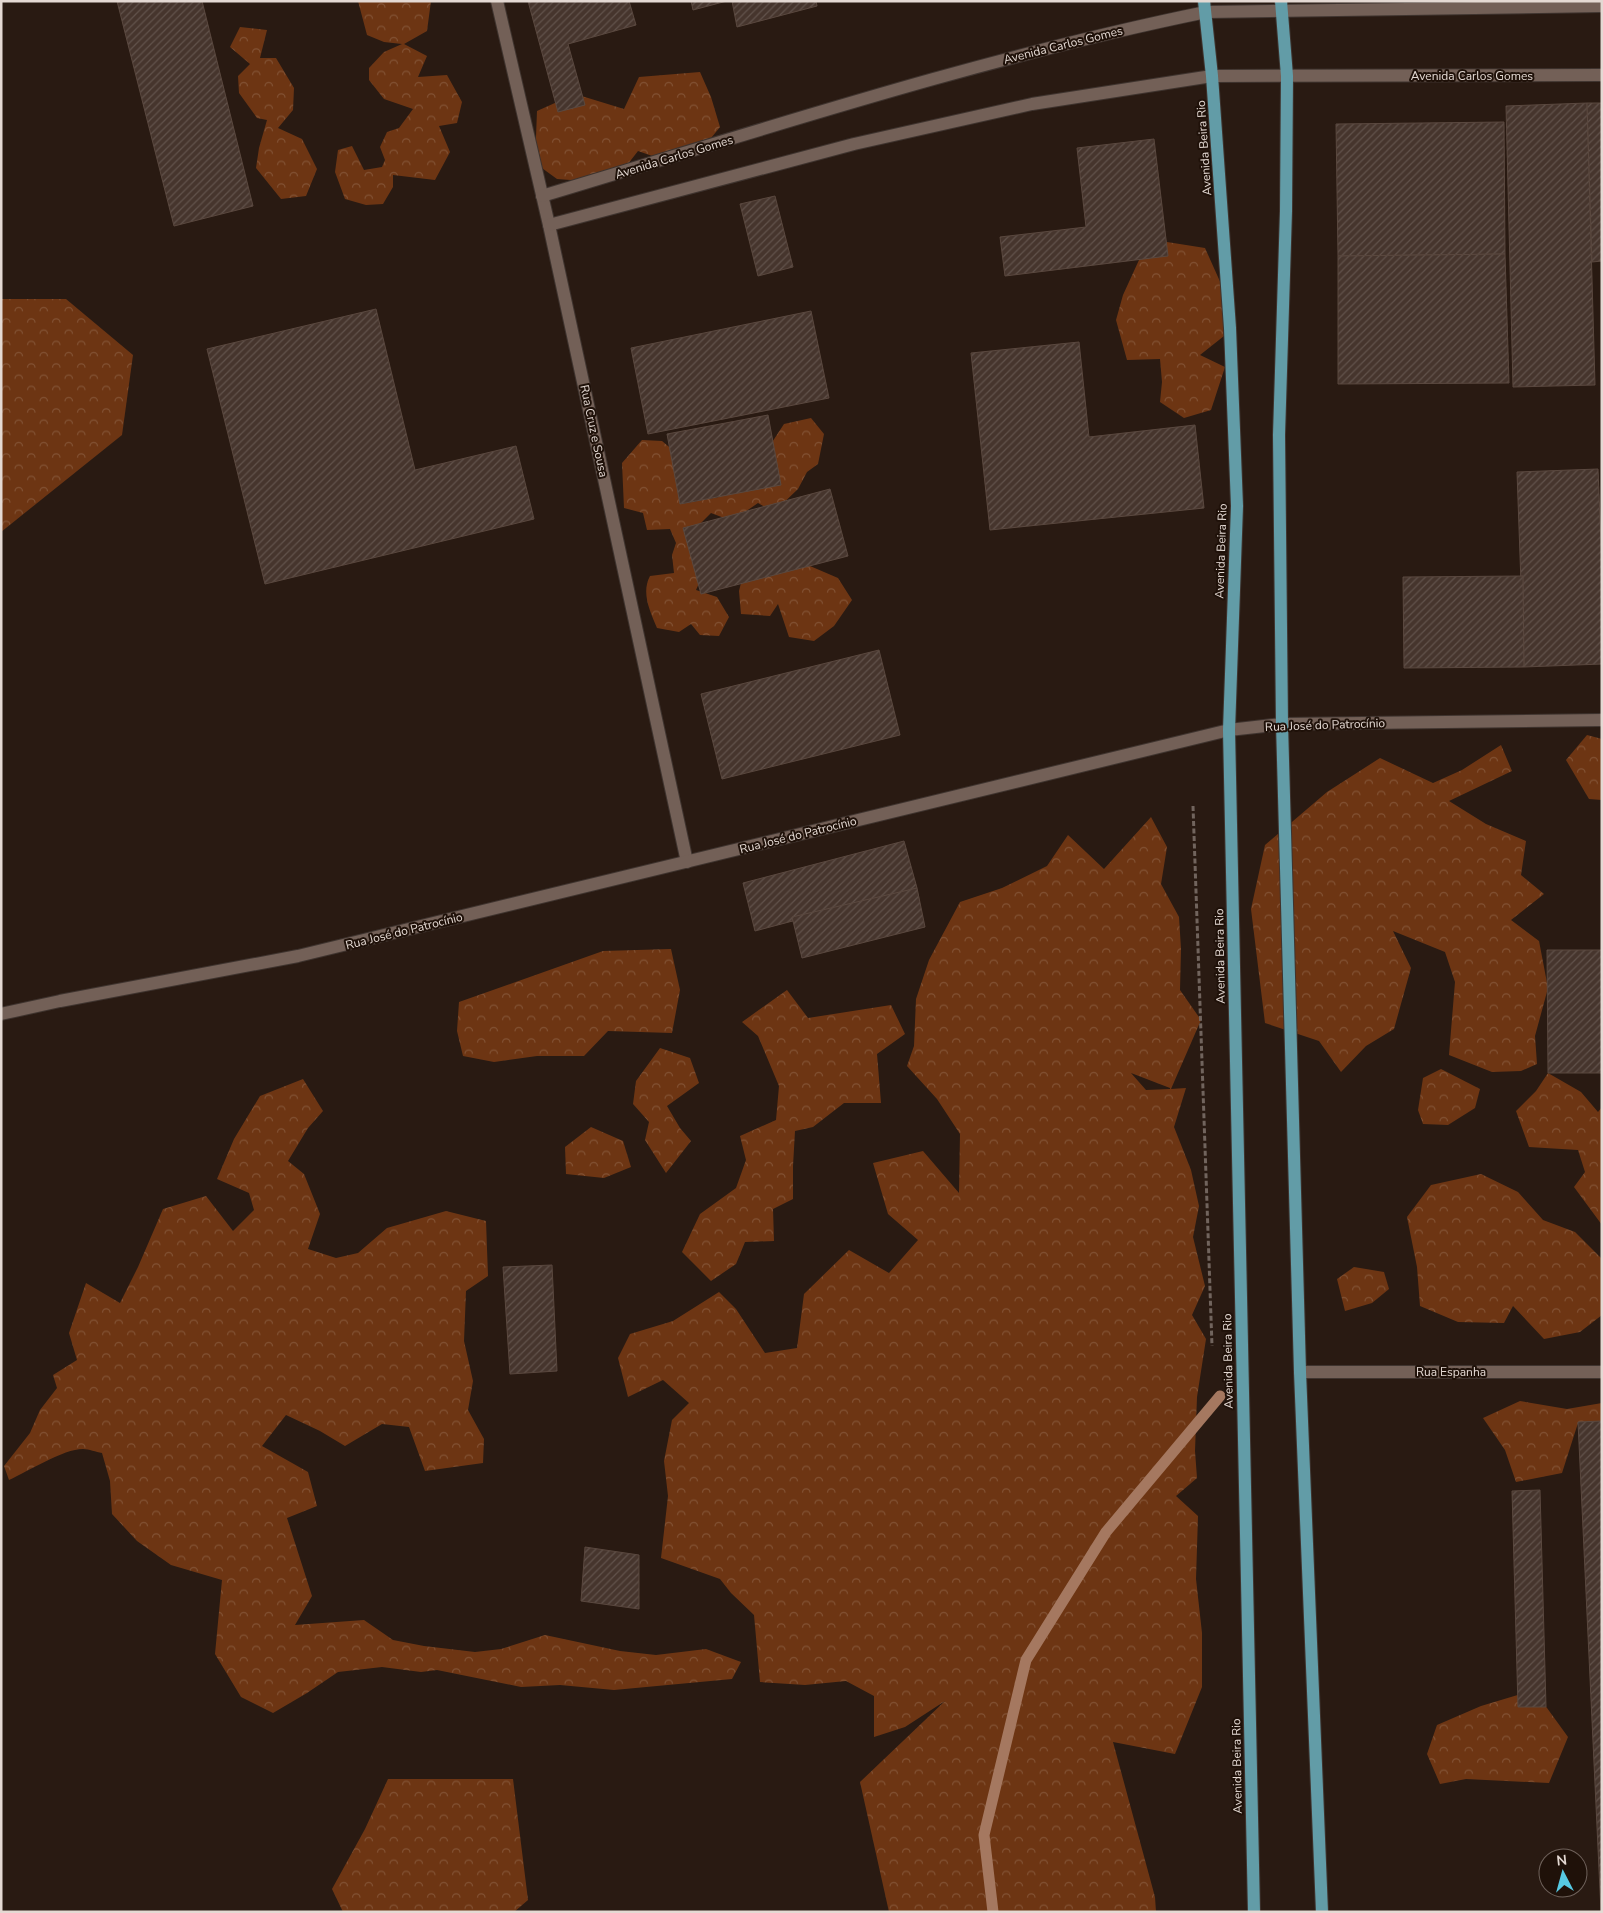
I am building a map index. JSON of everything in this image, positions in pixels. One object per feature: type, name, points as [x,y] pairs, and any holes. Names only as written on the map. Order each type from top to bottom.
[{"type":"main road","points":[[1282,6],[1287,76],[1286,211],[1279,435],[1282,724],[1300,1372],[1322,1912]]},
{"type":"main road","name":"Avenida Beira Rio","points":[[1205,7],[1212,76],[1230,328],[1237,506],[1229,730],[1254,1912]]},
{"type":"street","name":"Rua Cruz e Sousa","points":[[497,1],[550,225],[687,862]]},
{"type":"street","name":"Avenida Carlos Gomes","points":[[542,196],[968,68],[1146,24],[1205,7],[1602,6]]},
{"type":"street","name":"Avenida Carlos Gomes","points":[[550,225],[854,144],[1032,104],[1212,76],[1602,75]]},
{"type":"street","name":"Rua José do Patrocínio","points":[[1,1014],[298,956],[1229,730],[1282,724],[1602,720]]},
{"type":"street","name":"Rua Espanha","points":[[1300,1372],[1602,1372]]},
{"type":"path","points":[[1193,806],[1212,1350]]},
{"type":"green space","points":[[358,1],[431,1],[427,31],[404,44],[427,56],[418,77],[447,75],[462,102],[457,123],[439,126],[450,152],[435,180],[393,175],[393,187],[383,204],[366,205],[345,199],[335,172],[338,150],[352,146],[364,170],[382,167],[385,160],[380,147],[387,132],[399,128],[413,109],[384,99],[369,80],[369,68],[384,52],[402,44],[384,42],[367,35]]},
{"type":"green space","points":[[240,27],[267,30],[260,58],[276,58],[294,88],[293,110],[278,128],[302,139],[317,169],[306,196],[281,199],[256,168],[259,148],[267,120],[257,118],[239,93],[238,76],[250,64],[230,47]]},
{"type":"green space","points":[[700,72],[711,97],[720,127],[707,143],[658,158],[638,151],[624,169],[584,181],[557,179],[535,163],[537,111],[575,94],[624,109],[639,77]]},
{"type":"green space","points":[[1167,242],[1205,248],[1222,286],[1224,336],[1200,355],[1225,367],[1211,410],[1184,418],[1160,402],[1162,382],[1160,359],[1127,360],[1116,320],[1123,295],[1139,260]]},
{"type":"green space","points":[[1,299],[66,299],[133,355],[122,435],[1,532]]},
{"type":"green space","points":[[811,418],[824,434],[818,464],[807,472],[798,489],[774,512],[758,503],[732,521],[711,513],[686,538],[703,574],[696,590],[717,597],[729,617],[719,636],[700,635],[691,624],[679,632],[657,628],[646,595],[647,582],[650,576],[674,573],[672,555],[676,543],[670,529],[647,530],[643,513],[624,508],[622,463],[642,440],[662,441],[680,456],[681,504],[719,497],[731,490],[757,490],[779,478],[765,453],[784,424]]},
{"type":"green space","points":[[810,566],[838,578],[852,600],[834,626],[814,641],[789,637],[778,604],[770,616],[741,614],[739,591],[744,571],[769,577],[787,567]]},
{"type":"green space","points":[[1587,735],[1602,739],[1602,800],[1589,799],[1566,760]]},
{"type":"green space","points":[[1501,745],[1512,771],[1449,801],[1486,824],[1526,841],[1521,875],[1544,894],[1511,920],[1539,941],[1548,988],[1535,1036],[1537,1064],[1521,1071],[1492,1072],[1449,1055],[1455,982],[1445,952],[1393,931],[1411,968],[1394,1029],[1366,1046],[1341,1072],[1319,1041],[1265,1023],[1251,909],[1265,845],[1327,792],[1380,758],[1433,783],[1462,770]]},
{"type":"green space","points":[[1151,817],[1167,847],[1161,884],[1179,917],[1181,949],[1180,990],[1201,1020],[1171,1089],[1186,1088],[1174,1127],[1191,1170],[1199,1206],[1193,1237],[1205,1286],[1192,1315],[1206,1339],[1197,1397],[1195,1451],[1197,1478],[1176,1496],[1198,1516],[1196,1579],[1202,1633],[1202,1687],[1175,1754],[1113,1742],[1155,1897],[1156,1912],[889,1912],[860,1782],[945,1701],[905,1727],[874,1737],[874,1696],[846,1681],[805,1685],[760,1682],[754,1615],[731,1593],[720,1579],[661,1558],[668,1496],[664,1461],[672,1420],[689,1403],[663,1380],[628,1397],[618,1358],[630,1334],[673,1321],[719,1292],[736,1309],[765,1353],[797,1348],[804,1294],[849,1250],[889,1273],[918,1240],[888,1214],[873,1163],[923,1151],[959,1193],[960,1134],[937,1099],[907,1066],[914,1046],[916,999],[929,960],[960,902],[1002,888],[1047,866],[1068,835],[1104,869]],"holes":[[[1131,1073],[1170,1088],[1146,1090]]]},
{"type":"green space","points":[[671,949],[680,990],[672,1033],[608,1031],[584,1056],[537,1056],[494,1062],[463,1056],[457,1031],[459,1002],[603,951]]},
{"type":"green space","points":[[787,990],[808,1018],[891,1005],[905,1034],[877,1054],[881,1103],[844,1103],[813,1127],[795,1131],[793,1199],[773,1209],[774,1241],[745,1242],[736,1264],[711,1281],[682,1252],[700,1214],[736,1188],[746,1160],[740,1136],[776,1120],[779,1086],[758,1036],[742,1022]]},
{"type":"green space","points":[[660,1048],[690,1058],[699,1083],[667,1106],[680,1128],[691,1141],[666,1173],[645,1140],[649,1122],[633,1104],[636,1081]]},
{"type":"green space","points":[[1441,1069],[1480,1089],[1475,1108],[1448,1125],[1423,1124],[1418,1110],[1423,1078]]},
{"type":"green space","points":[[1548,1073],[1581,1092],[1598,1112],[1602,1107],[1602,1225],[1574,1187],[1585,1172],[1578,1150],[1529,1147],[1516,1111],[1536,1091]]},
{"type":"green space","points":[[303,1079],[323,1111],[308,1128],[288,1161],[304,1174],[320,1214],[308,1249],[336,1258],[358,1253],[387,1228],[446,1211],[486,1221],[488,1276],[466,1291],[464,1341],[473,1381],[468,1410],[484,1439],[483,1463],[425,1471],[409,1427],[382,1424],[345,1446],[320,1431],[286,1415],[262,1446],[308,1472],[317,1506],[287,1518],[312,1596],[295,1625],[364,1620],[393,1640],[475,1652],[501,1649],[545,1635],[620,1651],[656,1655],[706,1649],[741,1662],[732,1679],[614,1690],[560,1685],[521,1687],[437,1670],[421,1672],[382,1667],[338,1672],[273,1713],[241,1697],[215,1654],[222,1580],[171,1565],[137,1541],[112,1514],[110,1481],[102,1453],[88,1449],[75,1450],[46,1461],[9,1480],[4,1466],[30,1433],[40,1410],[57,1388],[53,1375],[77,1360],[69,1333],[86,1283],[120,1303],[163,1209],[206,1196],[233,1231],[254,1210],[249,1193],[217,1179],[234,1139],[260,1096]]},
{"type":"green space","points":[[591,1127],[623,1141],[631,1167],[604,1178],[566,1174],[565,1147]]},
{"type":"green space","points":[[1481,1174],[1518,1192],[1543,1220],[1575,1232],[1602,1259],[1602,1315],[1580,1332],[1544,1339],[1513,1306],[1504,1323],[1458,1322],[1420,1306],[1417,1267],[1407,1217],[1431,1185]]},
{"type":"green space","points":[[1354,1267],[1384,1272],[1389,1289],[1372,1303],[1345,1311],[1337,1279]]},
{"type":"green space","points":[[1520,1401],[1567,1409],[1602,1403],[1602,1427],[1578,1423],[1562,1473],[1516,1482],[1505,1450],[1483,1418]]},
{"type":"green space","points":[[1534,1690],[1568,1737],[1549,1783],[1466,1779],[1440,1784],[1427,1754],[1437,1725],[1481,1706]]},
{"type":"green space","points":[[388,1779],[513,1779],[528,1900],[514,1912],[343,1912],[332,1889],[365,1829]]},
{"type":"building","points":[[117,1],[202,1],[253,206],[174,226]]},
{"type":"building","points":[[528,1],[629,1],[636,25],[568,44],[585,105],[558,112]]},
{"type":"building","points":[[691,1],[727,1],[693,10]]},
{"type":"building","points":[[732,1],[816,1],[817,6],[737,27]]},
{"type":"building","points":[[1587,103],[1595,385],[1513,387],[1506,106]]},
{"type":"building","points":[[1587,103],[1602,103],[1602,261],[1592,262]]},
{"type":"building","points":[[1504,122],[1505,254],[1338,256],[1336,124]]},
{"type":"building","points":[[1154,139],[1168,256],[1005,276],[1000,237],[1086,227],[1077,148]]},
{"type":"building","points":[[775,196],[793,267],[758,276],[740,204]]},
{"type":"building","points":[[1505,254],[1509,383],[1338,384],[1338,256]]},
{"type":"building","points":[[376,309],[415,470],[516,446],[534,519],[265,584],[207,349]]},
{"type":"building","points":[[811,311],[829,398],[648,434],[631,348]]},
{"type":"building","points":[[1079,342],[1089,437],[1195,425],[1204,508],[990,530],[971,353]]},
{"type":"building","points":[[768,415],[781,485],[680,504],[667,434]]},
{"type":"building","points":[[1598,469],[1602,568],[1602,664],[1524,667],[1517,472]]},
{"type":"building","points":[[830,489],[848,556],[701,594],[683,528]]},
{"type":"building","points":[[1523,576],[1524,667],[1404,668],[1403,577]]},
{"type":"building","points":[[879,650],[900,735],[722,779],[701,694]]},
{"type":"building","points":[[904,841],[917,888],[755,931],[743,883]]},
{"type":"building","points":[[917,888],[925,927],[802,958],[792,917]]},
{"type":"building","points":[[1547,950],[1602,950],[1602,1073],[1548,1073]]},
{"type":"building","points":[[552,1265],[557,1371],[510,1374],[503,1267]]},
{"type":"building","points":[[1602,1421],[1602,1912],[1601,1912],[1578,1422]]},
{"type":"building","points":[[1540,1490],[1546,1707],[1518,1707],[1512,1491]]},
{"type":"building","points":[[585,1547],[639,1555],[639,1609],[581,1601]]},
{"type":"waterway","points":[[993,1912],[984,1835],[1026,1660],[1106,1532],[1220,1396]]}]
